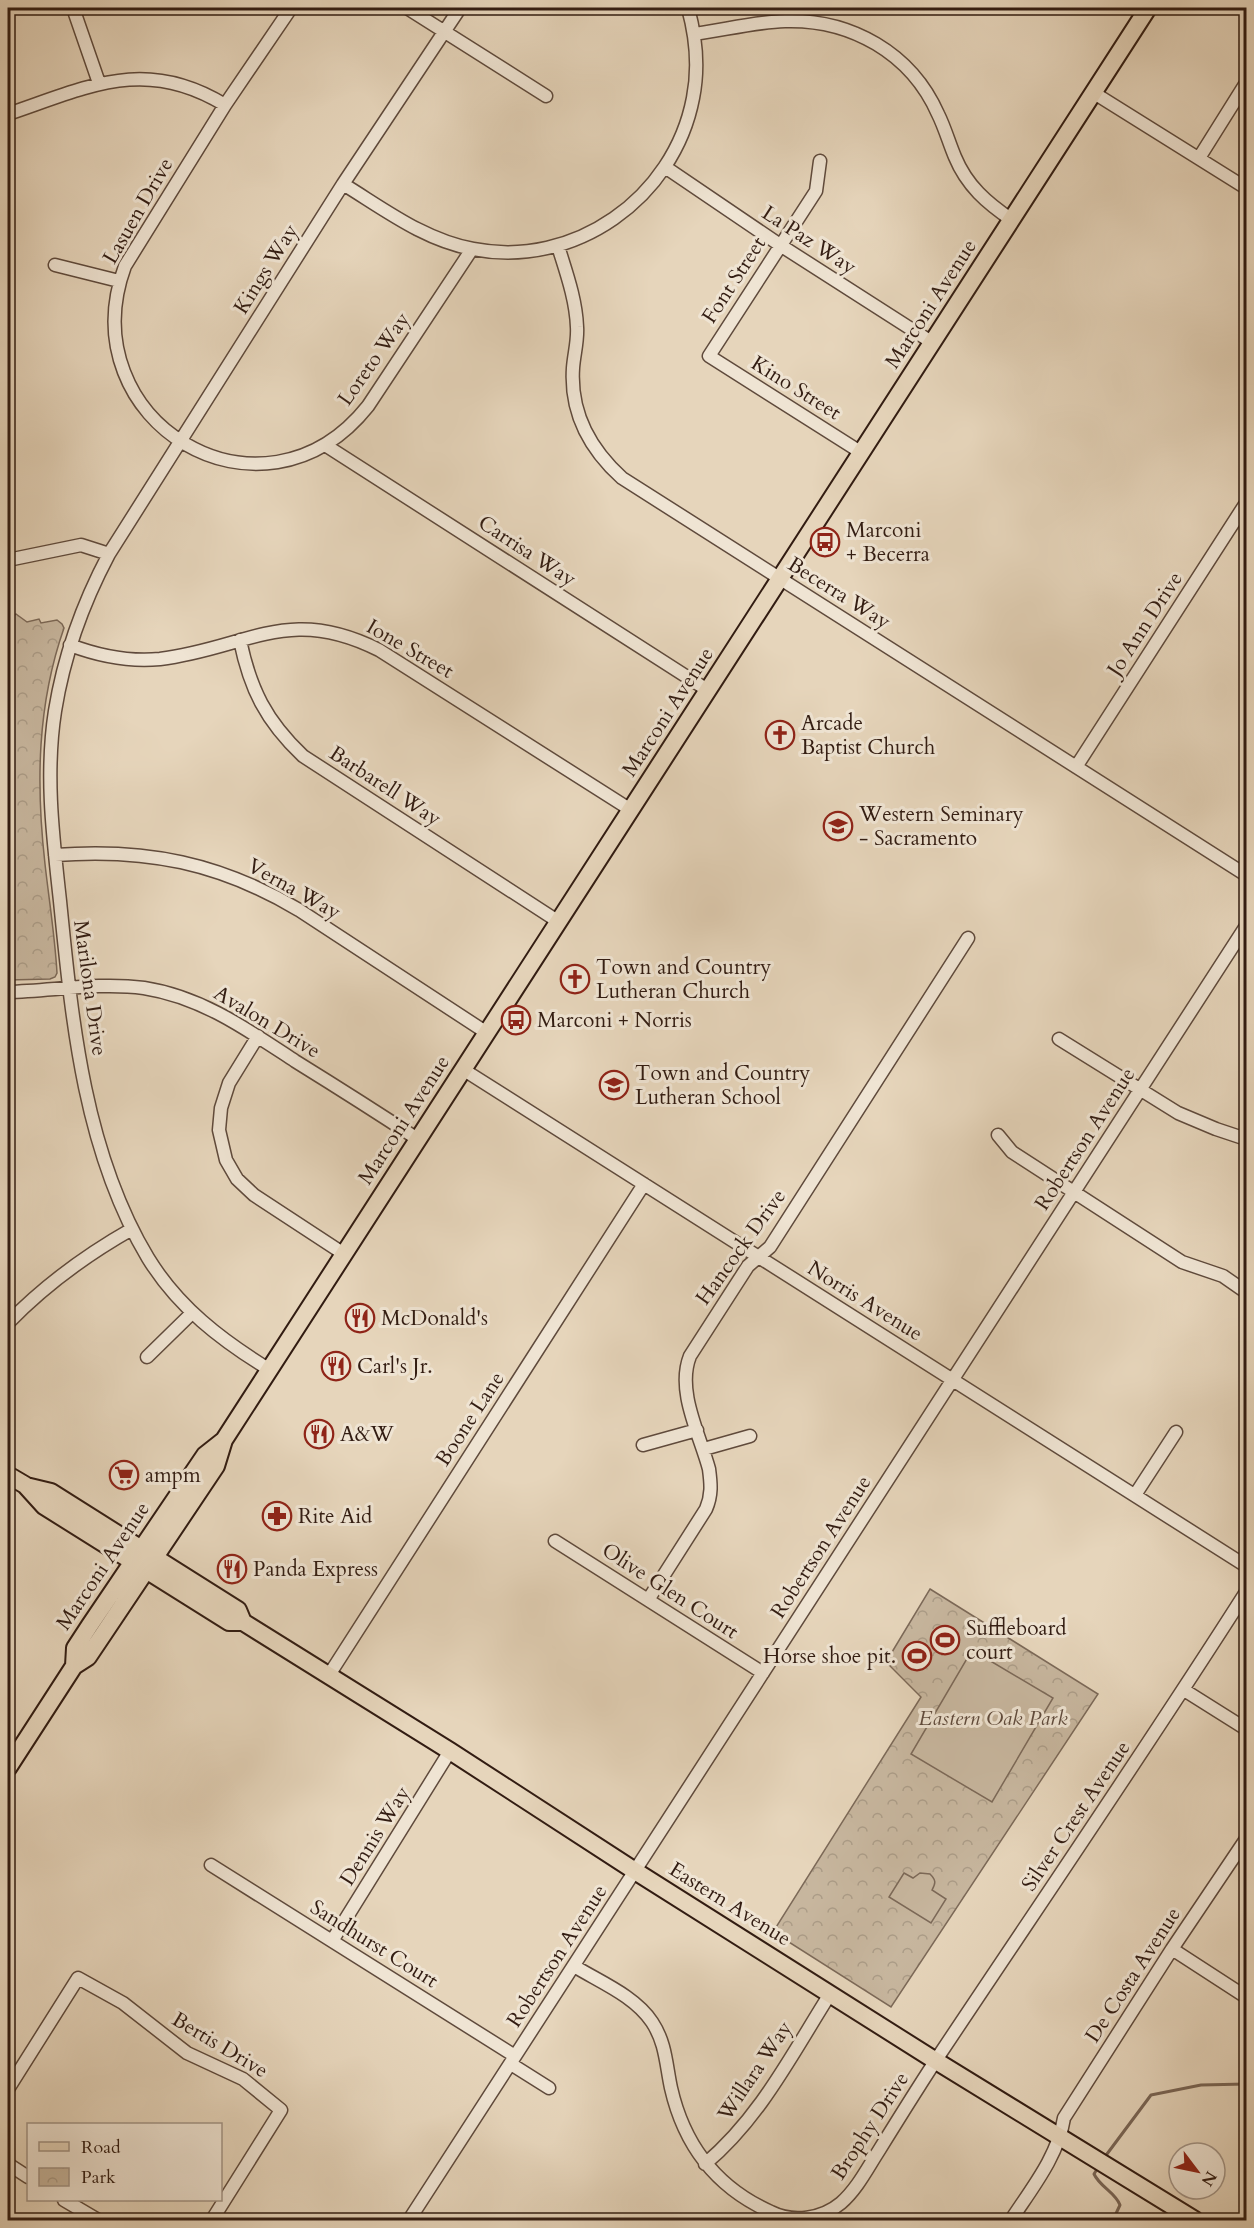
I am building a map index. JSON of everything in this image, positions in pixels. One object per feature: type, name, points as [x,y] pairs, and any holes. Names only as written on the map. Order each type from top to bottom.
[{"type":"main road","name":"Marconi Avenue","points":[[8,1768],[74,1666],[88,1657],[144,1560],[216,1466],[224,1440],[1148,8]]},
{"type":"main road","name":"Eastern Avenue","points":[[8,1475],[25,1485],[44,1506],[144,1560],[229,1622],[243,1622],[329,1675],[830,1994],[1195,2220]]},
{"type":"street","points":[[73,8],[99,83]]},
{"type":"street","name":"Lasuen Drive","points":[[181,439],[151,416],[138,399],[121,367],[114,325],[119,281],[131,254],[225,105],[291,8]]},
{"type":"street","points":[[406,8],[546,96]]},
{"type":"street","name":"Kings Way","points":[[109,554],[343,184],[460,8]]},
{"type":"street","points":[[343,184],[436,239],[472,249],[517,252],[558,246],[596,231],[639,200],[665,167],[683,135],[694,97],[696,57],[688,8]]},
{"type":"street","points":[[694,34],[770,22],[802,22],[848,30],[881,45],[904,64],[925,89],[940,117],[955,158],[971,185],[993,207],[1012,220]]},
{"type":"street","points":[[8,114],[99,83],[130,78],[162,80],[201,92],[225,105]]},
{"type":"street","points":[[1199,158],[1246,84]]},
{"type":"street","points":[[1094,93],[1246,188]]},
{"type":"street","name":"Font Street","points":[[709,356],[816,191],[820,162]]},
{"type":"street","name":"La Paz Way","points":[[665,167],[780,245],[933,343]]},
{"type":"street","name":"Becerra Way","points":[[558,246],[576,313],[578,330],[573,367],[574,393],[578,413],[591,444],[607,465],[627,482],[1246,875]]},
{"type":"street","name":"Loreto Way","points":[[181,439],[202,453],[243,464],[282,462],[325,445],[348,428],[368,406],[472,249]]},
{"type":"street","points":[[55,265],[119,281]]},
{"type":"street","name":"Kino Street","points":[[709,356],[862,453]]},
{"type":"street","name":"Carrisa Way","points":[[325,445],[709,691]]},
{"type":"street","name":"Jo Ann Drive","points":[[1076,767],[1246,503]]},
{"type":"street","points":[[8,561],[81,545],[109,554]]},
{"type":"street","name":"Marilona Drive","points":[[109,554],[88,595],[70,645],[61,680],[52,737],[50,802],[74,1032],[92,1115],[108,1169],[132,1229],[159,1275],[192,1313],[224,1340],[270,1370]]},
{"type":"street","name":"Ione Street","points":[[70,645],[105,656],[142,660],[192,653],[265,633],[290,629],[332,632],[364,642],[379,650],[632,810]]},
{"type":"street","name":"Barbarell Way","points":[[240,640],[248,674],[258,699],[278,730],[303,756],[559,922]]},
{"type":"street","name":"Verna Way","points":[[55,855],[96,852],[138,854],[176,860],[231,876],[299,910],[487,1033]]},
{"type":"street","name":"Robertson Avenue","points":[[409,2220],[1246,926]]},
{"type":"street","name":"Hancock Drive","points":[[648,1600],[708,1503],[711,1483],[704,1449],[685,1389],[688,1362],[748,1266],[770,1247],[968,938]]},
{"type":"street","name":"Avalon Drive","points":[[8,992],[121,986],[171,994],[220,1013],[419,1140]]},
{"type":"street","points":[[258,1036],[222,1101],[219,1130],[226,1160],[237,1179],[254,1195],[344,1254]]},
{"type":"street","points":[[1059,1039],[1191,1119],[1246,1139]]},
{"type":"street","name":"Norris Avenue","points":[[464,1070],[1246,1566]]},
{"type":"street","points":[[998,1135],[1012,1152],[1182,1262],[1222,1276],[1246,1292]]},
{"type":"street","name":"Boone Lane","points":[[329,1675],[644,1184]]},
{"type":"street","points":[[8,1323],[27,1303],[68,1269],[104,1244],[132,1229]]},
{"type":"street","points":[[147,1357],[192,1313]]},
{"type":"street","points":[[643,1445],[697,1430]]},
{"type":"street","points":[[1135,1495],[1176,1432]]},
{"type":"street","points":[[704,1449],[750,1436]]},
{"type":"street","name":"Olive Glen Court","points":[[555,1540],[763,1673]]},
{"type":"street","name":"Silver Crest Avenue","points":[[936,2060],[1184,1690],[1246,1592]]},
{"type":"street","points":[[1184,1690],[1246,1729]]},
{"type":"street","name":"Dennis Way","points":[[332,1941],[450,1751]]},
{"type":"street","name":"De Costa Avenue","points":[[1011,2220],[1055,2152],[1061,2137],[1064,2118],[1172,1949],[1246,1839]]},
{"type":"street","name":"Sandhurst Court","points":[[211,1865],[513,2060],[549,2088]]},
{"type":"street","points":[[1172,1949],[1246,1996]]},
{"type":"street","name":"Brophy Drive","points":[[574,1966],[625,1996],[652,2022],[662,2042],[670,2084],[682,2123],[705,2163],[721,2181],[769,2212],[790,2218],[808,2219],[834,2208],[850,2194],[936,2060]]},
{"type":"street","name":"Bertis Drive","points":[[8,2089],[78,1978],[123,2003],[187,2052],[243,2079],[281,2110],[212,2220]]},
{"type":"street","name":"Willara Way","points":[[705,2163],[740,2132],[754,2114],[830,1994]]},
{"type":"street","points":[[8,2164],[27,2176]]},
{"type":"street","points":[[67,2201],[98,2220]]},
{"type":"green space","points":[[16,614],[27,622],[39,619],[41,623],[57,620],[64,628],[48,686],[41,745],[42,834],[57,973],[50,979],[8,980],[8,621]]},
{"type":"green space","name":"Eastern Oak Park","points":[[930,1589],[1098,1694],[891,2007],[773,1932],[921,1697],[886,1662]]},
{"type":"green space","points":[[972,1650],[1053,1698],[992,1802],[911,1754]]},
{"type":"green space","points":[[904,1873],[913,1878],[920,1873],[930,1874],[935,1882],[932,1890],[946,1899],[931,1923],[889,1897]]},
{"type":"waterway","points":[[1104,2158],[1151,2095],[1201,2085],[1246,2084]]},
{"type":"waterway","points":[[1099,2166],[1094,2174],[1115,2196],[1120,2205],[1113,2220]]},
{"type":"place","name":"Marconi + Becerra","points":[[825,542]]},
{"type":"place","name":"Arcade Baptist Church","points":[[780,735]]},
{"type":"place","name":"Western Seminary - Sacramento","points":[[838,826]]},
{"type":"place","name":"Town and Country Lutheran Church","points":[[575,979]]},
{"type":"place","name":"Marconi + Norris","points":[[516,1020]]},
{"type":"place","name":"Town and Country Lutheran School","points":[[614,1085]]},
{"type":"place","name":"McDonald's","points":[[360,1318]]},
{"type":"place","name":"Carl's Jr.","points":[[336,1366]]},
{"type":"place","name":"A&W","points":[[319,1434]]},
{"type":"place","name":"ampm","points":[[124,1475]]},
{"type":"place","name":"Rite Aid","points":[[277,1516]]},
{"type":"place","name":"Panda Express","points":[[232,1569]]},
{"type":"place","name":"Suffleboard court","points":[[945,1640]]},
{"type":"place","name":"Horse shoe pit.","points":[[917,1656]]}]
